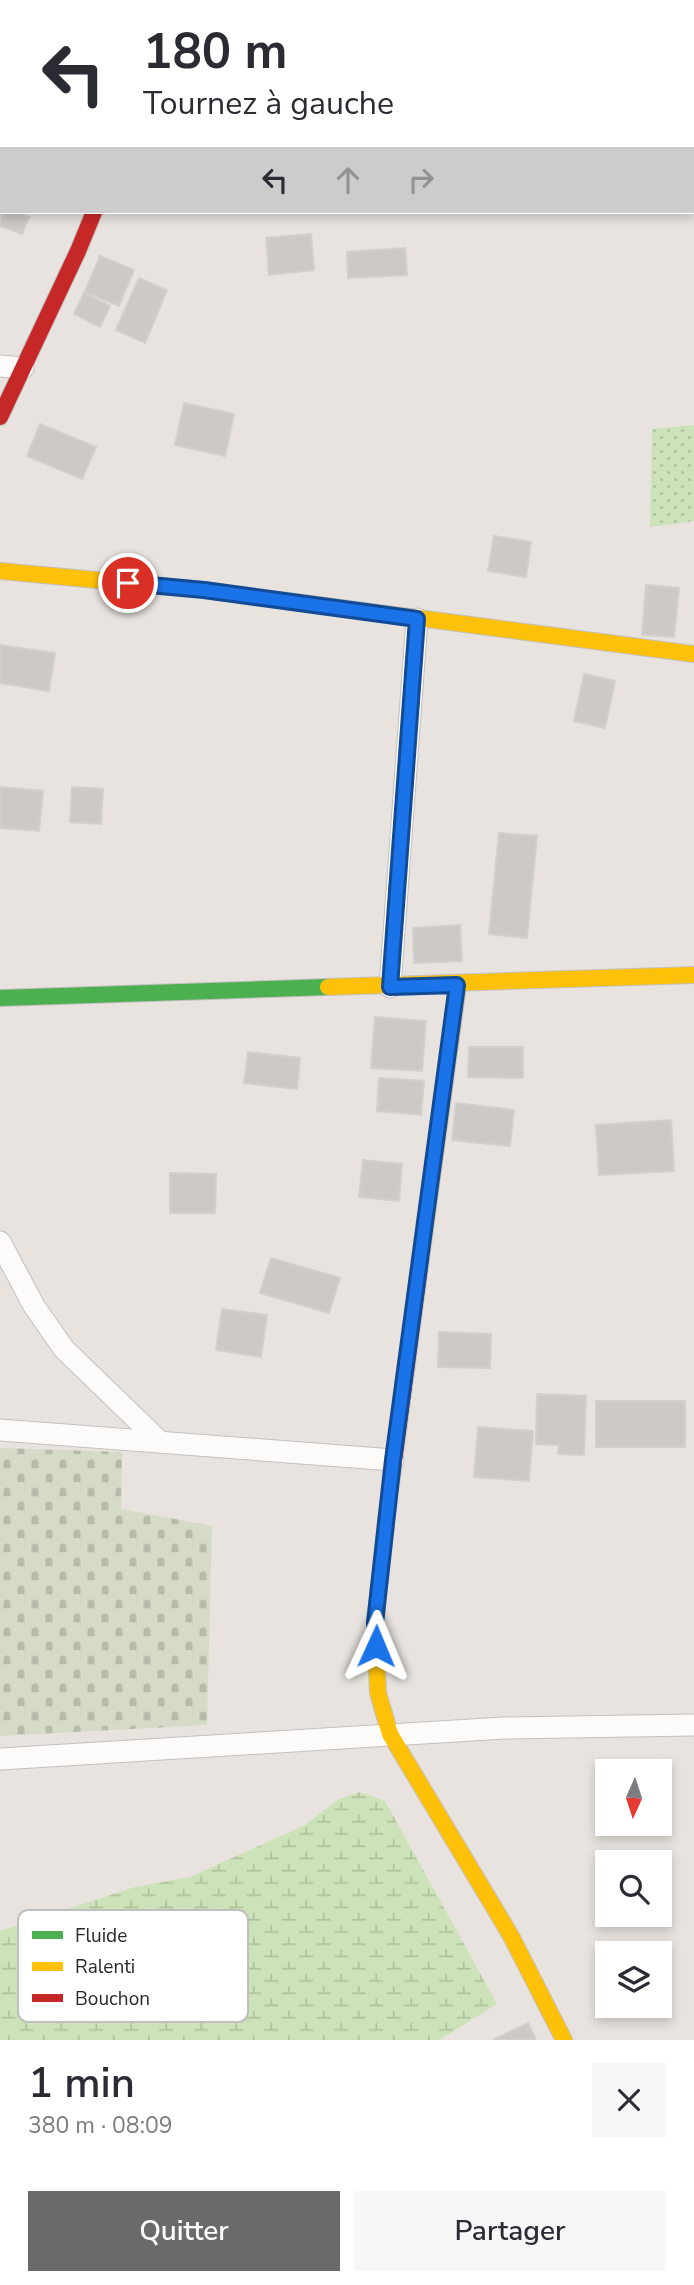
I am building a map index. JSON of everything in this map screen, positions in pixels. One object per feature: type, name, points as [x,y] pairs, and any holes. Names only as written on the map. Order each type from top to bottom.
[{"type":"street","points":[[0,416],[93,214]]},
{"type":"street","points":[[0,366],[23,368]]},
{"type":"street","points":[[0,571],[204,590],[694,654]]},
{"type":"street","points":[[390,987],[417,619]]},
{"type":"street","points":[[0,998],[457,985],[694,975]]},
{"type":"street","points":[[457,985],[393,1460],[375,1623],[378,1693],[390,1734],[511,1936],[564,2040]]},
{"type":"street","points":[[0,1242],[34,1306],[64,1349],[159,1441]]},
{"type":"street","points":[[0,1430],[393,1460]]},
{"type":"street","points":[[0,1759],[505,1728],[694,1725]]},
{"type":"green space","points":[[694,425],[694,521],[650,527],[652,429]]},
{"type":"green space","points":[[0,1448],[122,1452],[121,1509],[212,1526],[207,1725],[0,1736]]},
{"type":"green space","points":[[360,1792],[385,1801],[497,2004],[439,2040],[0,2040],[0,1931],[18,1925],[18,2022],[248,2022],[248,1910],[64,1910],[135,1887],[190,1877],[305,1825],[339,1799]]},
{"type":"building","points":[[0,214],[21,214],[29,217],[22,234],[0,226]]},
{"type":"building","points":[[311,234],[314,270],[269,275],[266,238]]},
{"type":"building","points":[[405,248],[407,275],[348,278],[347,252]]},
{"type":"building","points":[[100,256],[134,270],[119,306],[85,292]]},
{"type":"building","points":[[139,278],[167,290],[145,343],[116,330]]},
{"type":"building","points":[[84,293],[110,306],[100,327],[74,314]]},
{"type":"building","points":[[184,403],[234,414],[225,456],[175,445]]},
{"type":"building","points":[[40,424],[96,447],[82,479],[27,456]]},
{"type":"building","points":[[494,536],[531,542],[526,577],[488,571]]},
{"type":"building","points":[[646,585],[679,588],[674,637],[642,635]]},
{"type":"building","points":[[0,645],[55,653],[49,691],[0,683]]},
{"type":"building","points":[[584,674],[615,681],[605,728],[574,721]]},
{"type":"building","points":[[0,787],[43,791],[39,831],[0,828]]},
{"type":"building","points":[[72,787],[103,789],[101,824],[70,822]]},
{"type":"building","points":[[499,833],[537,836],[527,938],[489,934]]},
{"type":"building","points":[[460,925],[462,961],[414,963],[413,928]]},
{"type":"building","points":[[375,1017],[426,1021],[422,1071],[371,1068]]},
{"type":"building","points":[[469,1047],[523,1047],[523,1078],[468,1077]]},
{"type":"building","points":[[248,1052],[300,1058],[297,1089],[244,1083]]},
{"type":"building","points":[[379,1078],[424,1081],[421,1115],[377,1111]]},
{"type":"building","points":[[456,1103],[514,1110],[510,1146],[452,1140]]},
{"type":"building","points":[[671,1120],[674,1171],[599,1175],[596,1125]]},
{"type":"building","points":[[363,1160],[402,1164],[399,1201],[359,1197]]},
{"type":"building","points":[[170,1173],[216,1174],[215,1213],[170,1213]]},
{"type":"building","points":[[271,1258],[340,1278],[329,1313],[260,1293]]},
{"type":"building","points":[[222,1309],[267,1315],[261,1357],[216,1350]]},
{"type":"building","points":[[439,1332],[491,1334],[490,1368],[438,1367]]},
{"type":"building","points":[[537,1394],[586,1396],[584,1455],[558,1454],[559,1445],[536,1444]]},
{"type":"building","points":[[596,1401],[685,1401],[685,1447],[596,1447]]},
{"type":"building","points":[[478,1427],[533,1431],[529,1481],[474,1477]]},
{"type":"building","points":[[528,2023],[536,2040],[493,2040]]},
{"type":"traffic: fast","points":[[0,998],[328,987]]},
{"type":"traffic: slow","points":[[0,571],[204,590],[694,654]]},
{"type":"traffic: slow","points":[[328,987],[694,975]]},
{"type":"traffic: slow","points":[[421,1258],[458,985]]},
{"type":"traffic: slow","points":[[386,1521],[375,1623],[378,1693],[390,1734],[511,1936],[564,2040]]},
{"type":"traffic: jam","points":[[0,417],[93,214]]},
{"type":"traffic: jam","points":[[386,1521],[421,1258]]},
{"type":"route","points":[[128,583],[204,590],[417,619],[390,987],[457,985],[393,1460],[375,1623],[376,1646]]}]
